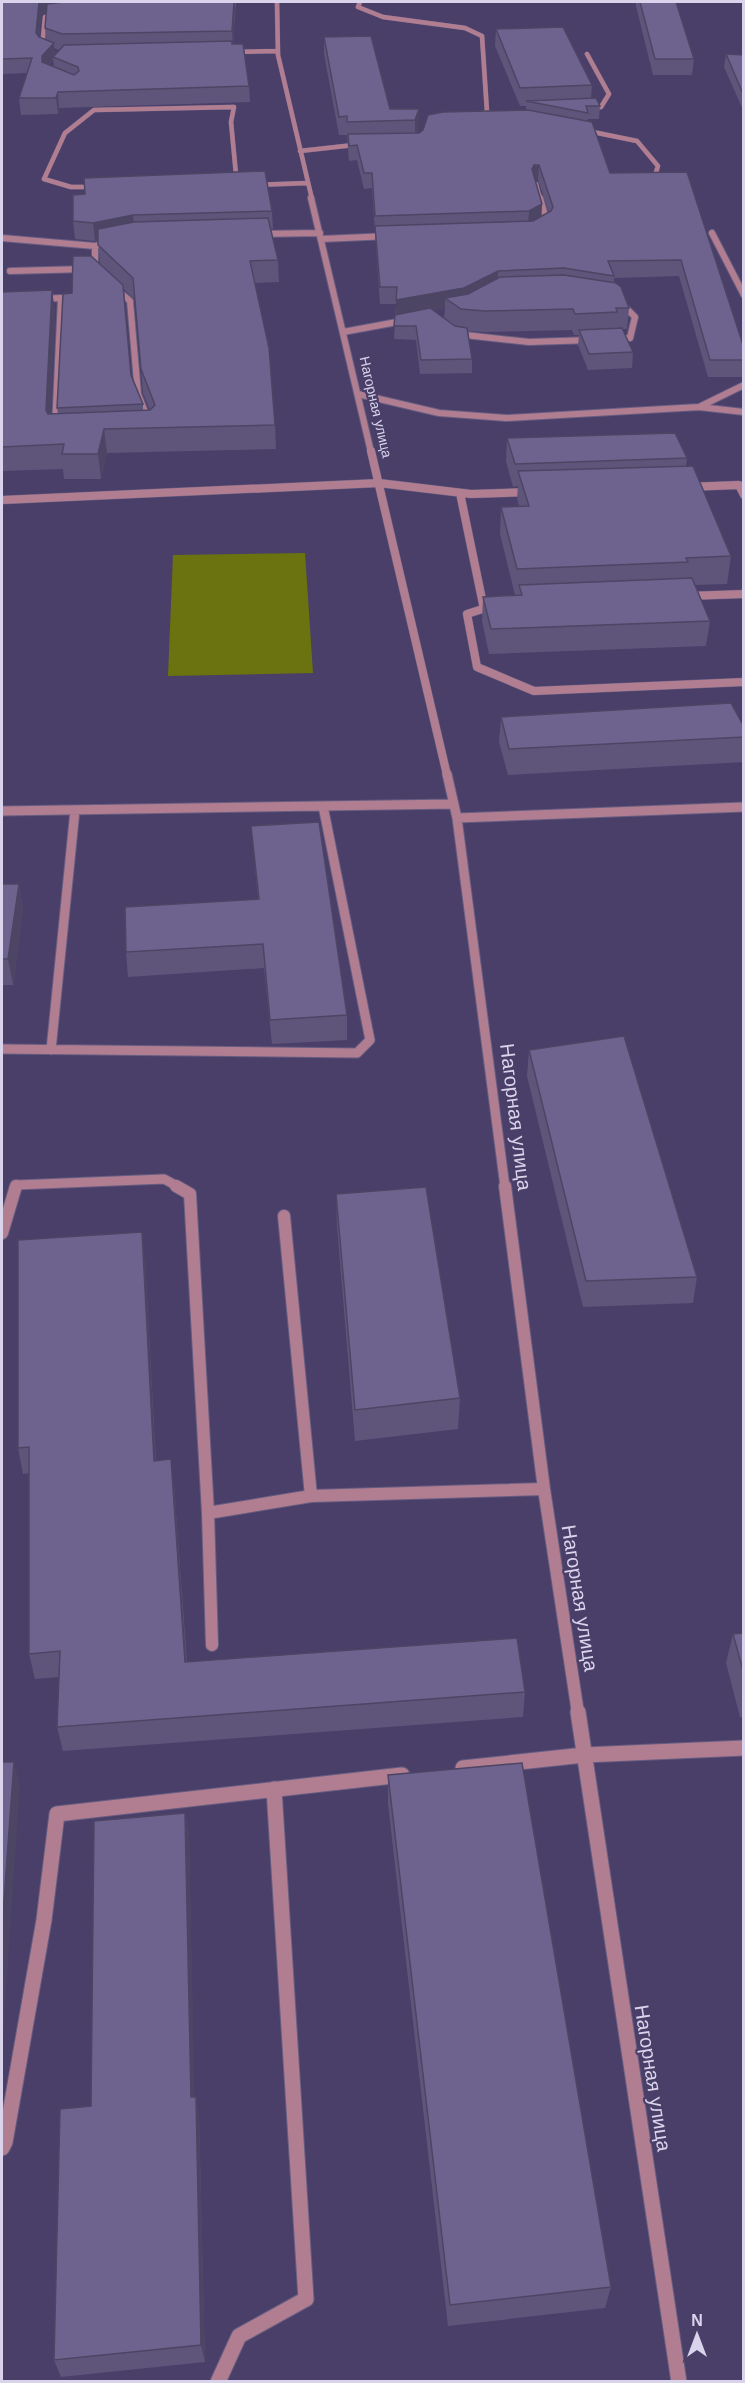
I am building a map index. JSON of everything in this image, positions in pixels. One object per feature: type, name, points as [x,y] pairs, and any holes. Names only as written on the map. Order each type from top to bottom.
[{"type":"street","name":"Нагорная улица","points":[[277,2],[278,51],[300,151],[457,818],[544,1489],[679,2382]]},
{"type":"street","points":[[360,2],[358,8],[383,17],[465,28],[482,36],[487,112]]},
{"type":"street","points":[[52,52],[42,48],[45,16],[64,13]]},
{"type":"street","points":[[218,52],[278,51]]},
{"type":"street","points":[[578,108],[601,107],[609,94],[587,54]]},
{"type":"street","points":[[104,187],[71,187],[44,179],[65,133],[94,110],[234,107],[231,122],[237,185]]},
{"type":"street","points":[[466,117],[487,112],[498,113]]},
{"type":"street","points":[[571,128],[637,141],[658,166],[652,185]]},
{"type":"street","points":[[300,151],[365,144]]},
{"type":"street","points":[[226,185],[308,183]]},
{"type":"street","points":[[536,184],[548,222],[538,227]]},
{"type":"street","points":[[712,233],[744,295]]},
{"type":"street","points":[[255,234],[403,236]]},
{"type":"street","points":[[2,238],[95,246],[115,242]]},
{"type":"street","points":[[95,246],[95,269]]},
{"type":"street","points":[[10,271],[95,269],[104,277]]},
{"type":"street","points":[[112,285],[130,301],[138,394],[152,429],[141,429]]},
{"type":"street","points":[[37,299],[61,298],[54,434]]},
{"type":"street","points":[[608,339],[630,338],[635,317],[617,298]]},
{"type":"street","points":[[343,332],[420,318]]},
{"type":"street","points":[[449,329],[458,335],[529,342],[597,339]]},
{"type":"street","points":[[699,407],[744,385]]},
{"type":"street","points":[[357,394],[439,412],[506,418],[699,407],[744,412]]},
{"type":"street","points":[[2,500],[379,483],[460,493],[541,492]]},
{"type":"street","points":[[681,487],[739,485],[744,495]]},
{"type":"street","points":[[460,493],[484,609]]},
{"type":"street","points":[[674,597],[744,594]]},
{"type":"street","points":[[499,603],[467,614],[477,667],[534,691],[744,682]]},
{"type":"street","points":[[2,811],[454,804]]},
{"type":"street","points":[[2,1049],[357,1053],[370,1040],[323,806]]},
{"type":"street","points":[[457,818],[744,807]]},
{"type":"street","points":[[51,1050],[75,810]]},
{"type":"street","points":[[2,1233],[16,1185],[164,1179],[190,1194],[208,1513],[212,1645]]},
{"type":"street","points":[[284,1216],[311,1496]]},
{"type":"street","points":[[208,1513],[311,1496],[544,1489]]},
{"type":"street","points":[[453,1770],[584,1755],[744,1748]]},
{"type":"street","points":[[2,2148],[5,2142],[44,1920],[57,1814],[417,1773]]},
{"type":"street","points":[[218,2382],[239,2336],[306,2299],[274,1790]]},
{"type":"green space","points":[[305,553],[313,673],[168,676],[173,555]]},
{"type":"building","points":[[2,2],[39,2],[36,33],[39,37],[54,43],[42,56],[42,62],[74,75],[79,71],[78,67],[53,57],[64,45],[232,41],[232,44],[243,44],[249,86],[58,92],[56,98],[19,98],[32,58],[2,59]]},
{"type":"building","points":[[63,2],[234,2],[232,31],[62,34],[45,28],[47,4]]},
{"type":"building","points":[[640,2],[676,2],[694,59],[655,59]]},
{"type":"building","points":[[563,27],[592,85],[520,88],[496,29]]},
{"type":"building","points":[[371,36],[390,109],[419,109],[415,120],[347,122],[347,116],[339,117],[324,37]]},
{"type":"building","points":[[726,54],[744,55],[744,96]]},
{"type":"building","points":[[596,98],[600,106],[586,106],[588,113],[526,101]]},
{"type":"building","points":[[528,110],[592,122],[610,173],[687,172],[744,348],[744,360],[710,360],[681,260],[608,261],[614,276],[564,268],[498,271],[464,288],[396,300],[397,287],[380,287],[375,226],[533,221],[551,211],[553,207],[539,165],[534,165],[532,169],[542,204],[529,211],[375,216],[372,173],[364,173],[357,145],[349,146],[348,134],[419,133],[423,130],[428,115],[443,112]]},
{"type":"building","points":[[265,171],[272,211],[133,215],[93,223],[73,221],[73,195],[85,194],[84,178]]},
{"type":"building","points":[[268,218],[278,260],[250,261],[269,348],[275,425],[104,429],[98,454],[62,454],[64,444],[2,447],[2,292],[52,290],[46,410],[48,414],[150,410],[155,405],[141,369],[133,278],[98,245],[98,229],[134,222]]},
{"type":"building","points":[[73,256],[91,256],[123,285],[131,375],[143,404],[57,408],[63,294],[72,293]]},
{"type":"building","points":[[564,275],[616,283],[621,287],[629,308],[616,308],[617,312],[575,314],[573,309],[485,311],[461,309],[445,298],[468,294],[500,277]]},
{"type":"building","points":[[430,308],[455,326],[467,328],[472,359],[421,360],[416,326],[394,326],[395,315]]},
{"type":"building","points":[[622,328],[633,352],[589,354],[579,330]]},
{"type":"building","points":[[675,433],[687,458],[515,464],[507,438]]},
{"type":"building","points":[[693,466],[731,556],[686,558],[688,562],[517,569],[501,507],[529,506],[518,471]]},
{"type":"building","points":[[692,578],[710,621],[491,629],[483,597],[522,595],[519,585]]},
{"type":"building","points":[[731,703],[744,727],[744,737],[509,749],[501,717]]},
{"type":"building","points":[[319,822],[347,1015],[270,1020],[263,944],[126,952],[125,907],[259,899],[251,826]]},
{"type":"building","points":[[2,884],[19,884],[8,959],[2,959]]},
{"type":"building","points":[[624,1036],[697,1277],[586,1281],[529,1050]]},
{"type":"building","points":[[426,1187],[460,1398],[355,1410],[336,1194]]},
{"type":"building","points":[[142,1232],[154,1461],[171,1459],[185,1662],[517,1638],[525,1692],[57,1727],[60,1651],[29,1654],[29,1447],[18,1448],[18,1240]]},
{"type":"building","points":[[744,1633],[744,1674],[733,1634]]},
{"type":"building","points":[[2,1762],[14,1762],[2,1928]]},
{"type":"building","points":[[522,1763],[611,2287],[450,2305],[388,1775]]},
{"type":"building","points":[[185,1813],[191,2097],[196,2097],[201,2345],[54,2360],[60,2109],[91,2106],[94,1821]]}]
